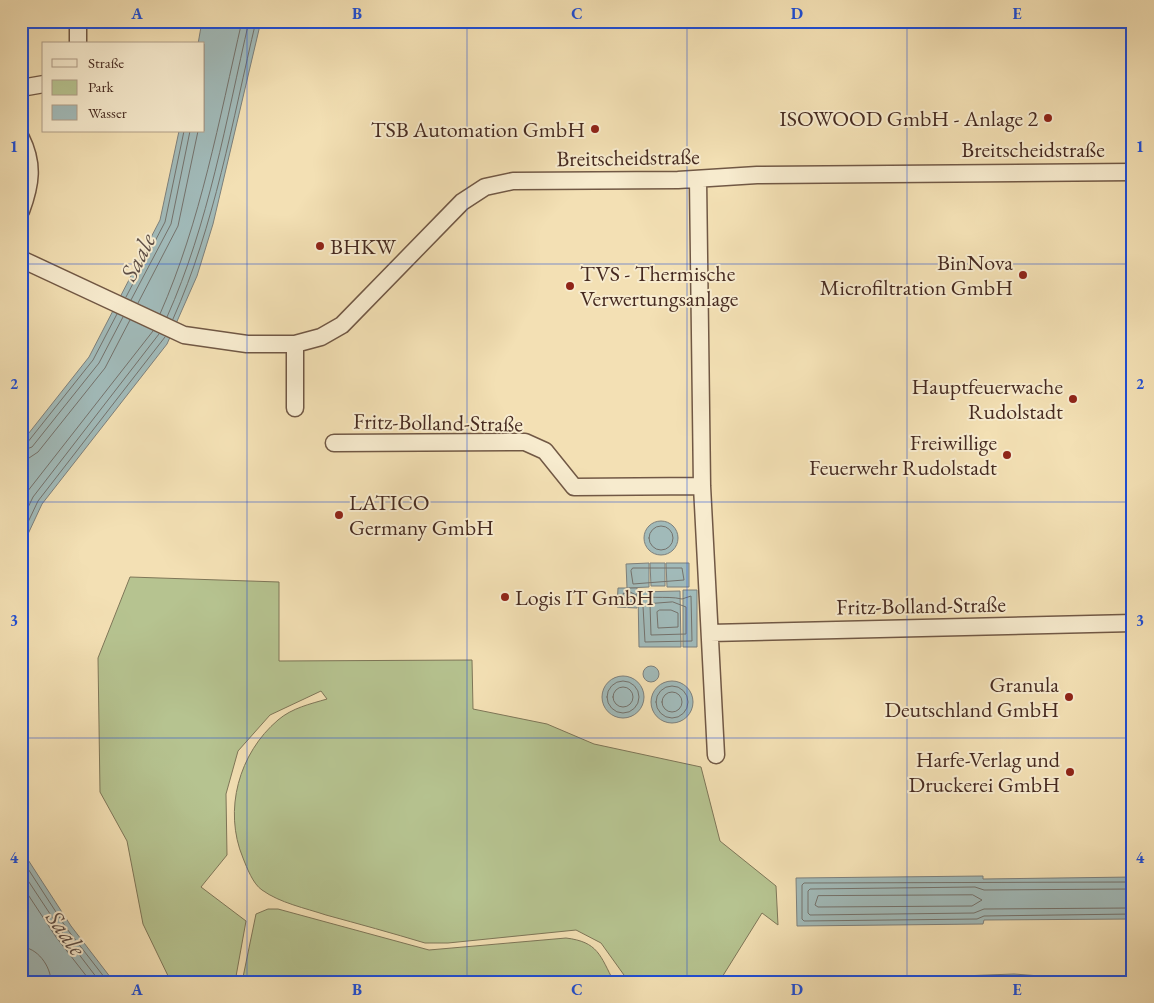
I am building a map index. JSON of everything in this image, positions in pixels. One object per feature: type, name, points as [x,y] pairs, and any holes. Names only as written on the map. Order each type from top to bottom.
[{"type":"street","points":[[78,21],[78,42]]},
{"type":"street","points":[[21,88],[42,84]]},
{"type":"street","points":[[21,138],[28,151],[32,171],[30,189],[21,211]]},
{"type":"street","name":"Breitscheidstraße","points":[[21,259],[184,335],[247,344],[295,344],[321,337],[342,325],[462,202],[485,187],[513,181],[698,179],[757,175],[1133,172]]},
{"type":"street","points":[[698,179],[702,486],[716,756]]},
{"type":"street","points":[[295,344],[295,408]]},
{"type":"street","name":"Fritz-Bolland-Straße","points":[[334,443],[525,442],[545,451],[574,487],[702,486]]},
{"type":"street","name":"Fritz-Bolland-Straße","points":[[710,633],[1133,623]]},
{"type":"green space","points":[[130,577],[279,582],[279,661],[472,660],[473,709],[547,724],[594,744],[701,767],[720,841],[776,886],[778,925],[762,913],[719,982],[672,982],[673,979],[671,982],[629,982],[601,943],[576,930],[448,943],[425,943],[293,905],[269,895],[256,884],[251,876],[237,840],[235,802],[238,783],[253,749],[264,733],[289,712],[327,699],[321,691],[270,715],[238,751],[226,794],[227,855],[201,887],[246,921],[235,982],[171,982],[143,924],[127,841],[100,792],[98,658]]},
{"type":"green space","points":[[268,909],[278,909],[429,950],[566,938],[577,940],[597,951],[614,982],[242,982],[256,914]]},
{"type":"water","points":[[202,21],[261,21],[213,224],[197,276],[167,344],[42,504],[21,549],[21,443],[89,357],[160,220],[179,132],[205,132],[205,42],[198,42]]},
{"type":"water","points":[[661,521],[673,526],[678,538],[673,550],[661,555],[649,550],[644,538],[649,526]]},
{"type":"water","points":[[649,563],[649,587],[627,588],[626,564]]},
{"type":"water","points":[[650,563],[665,563],[665,586],[651,586]]},
{"type":"water","points":[[666,563],[689,563],[689,587],[667,587]]},
{"type":"water","points":[[618,588],[637,588],[637,608],[617,607]]},
{"type":"water","points":[[683,590],[697,590],[697,647],[683,647]]},
{"type":"water","points":[[680,591],[681,647],[639,647],[638,592]]},
{"type":"water","points":[[651,666],[657,668],[659,674],[657,680],[651,682],[645,680],[643,674],[645,668]]},
{"type":"water","points":[[627,676],[635,679],[641,685],[644,697],[641,709],[635,715],[619,718],[611,715],[605,709],[602,693],[605,685],[611,679]]},
{"type":"water","points":[[676,681],[684,684],[690,690],[693,702],[690,714],[684,720],[668,723],[660,720],[654,714],[651,698],[654,690],[660,684]]},
{"type":"water","name":"Saale","points":[[21,849],[71,926],[114,982],[33,982],[21,962]]},
{"type":"water","points":[[983,876],[983,879],[1133,877],[1133,919],[984,920],[983,924],[797,926],[796,878]]},
{"type":"water","points":[[1014,974],[1118,982],[894,982],[909,978]]},
{"type":"place","name":"ISOWOOD GmbH - Anlage 2","points":[[1048,118]]},
{"type":"place","name":"TSB Automation GmbH","points":[[595,129]]},
{"type":"place","name":"BHKW","points":[[320,246]]},
{"type":"place","name":"BinNova Microfiltration GmbH","points":[[1023,275]]},
{"type":"place","name":"TVS - Thermische Verwertungsanlage","points":[[570,286]]},
{"type":"place","name":"Hauptfeuerwache Rudolstadt","points":[[1073,399]]},
{"type":"place","name":"Freiwillige Feuerwehr Rudolstadt","points":[[1007,455]]},
{"type":"place","name":"LATICO Germany GmbH","points":[[339,515]]},
{"type":"place","name":"Logis IT GmbH","points":[[505,597]]},
{"type":"place","name":"Granula Deutschland GmbH","points":[[1069,697]]},
{"type":"place","name":"Harfe-Verlag und Druckerei GmbH","points":[[1070,772]]}]
